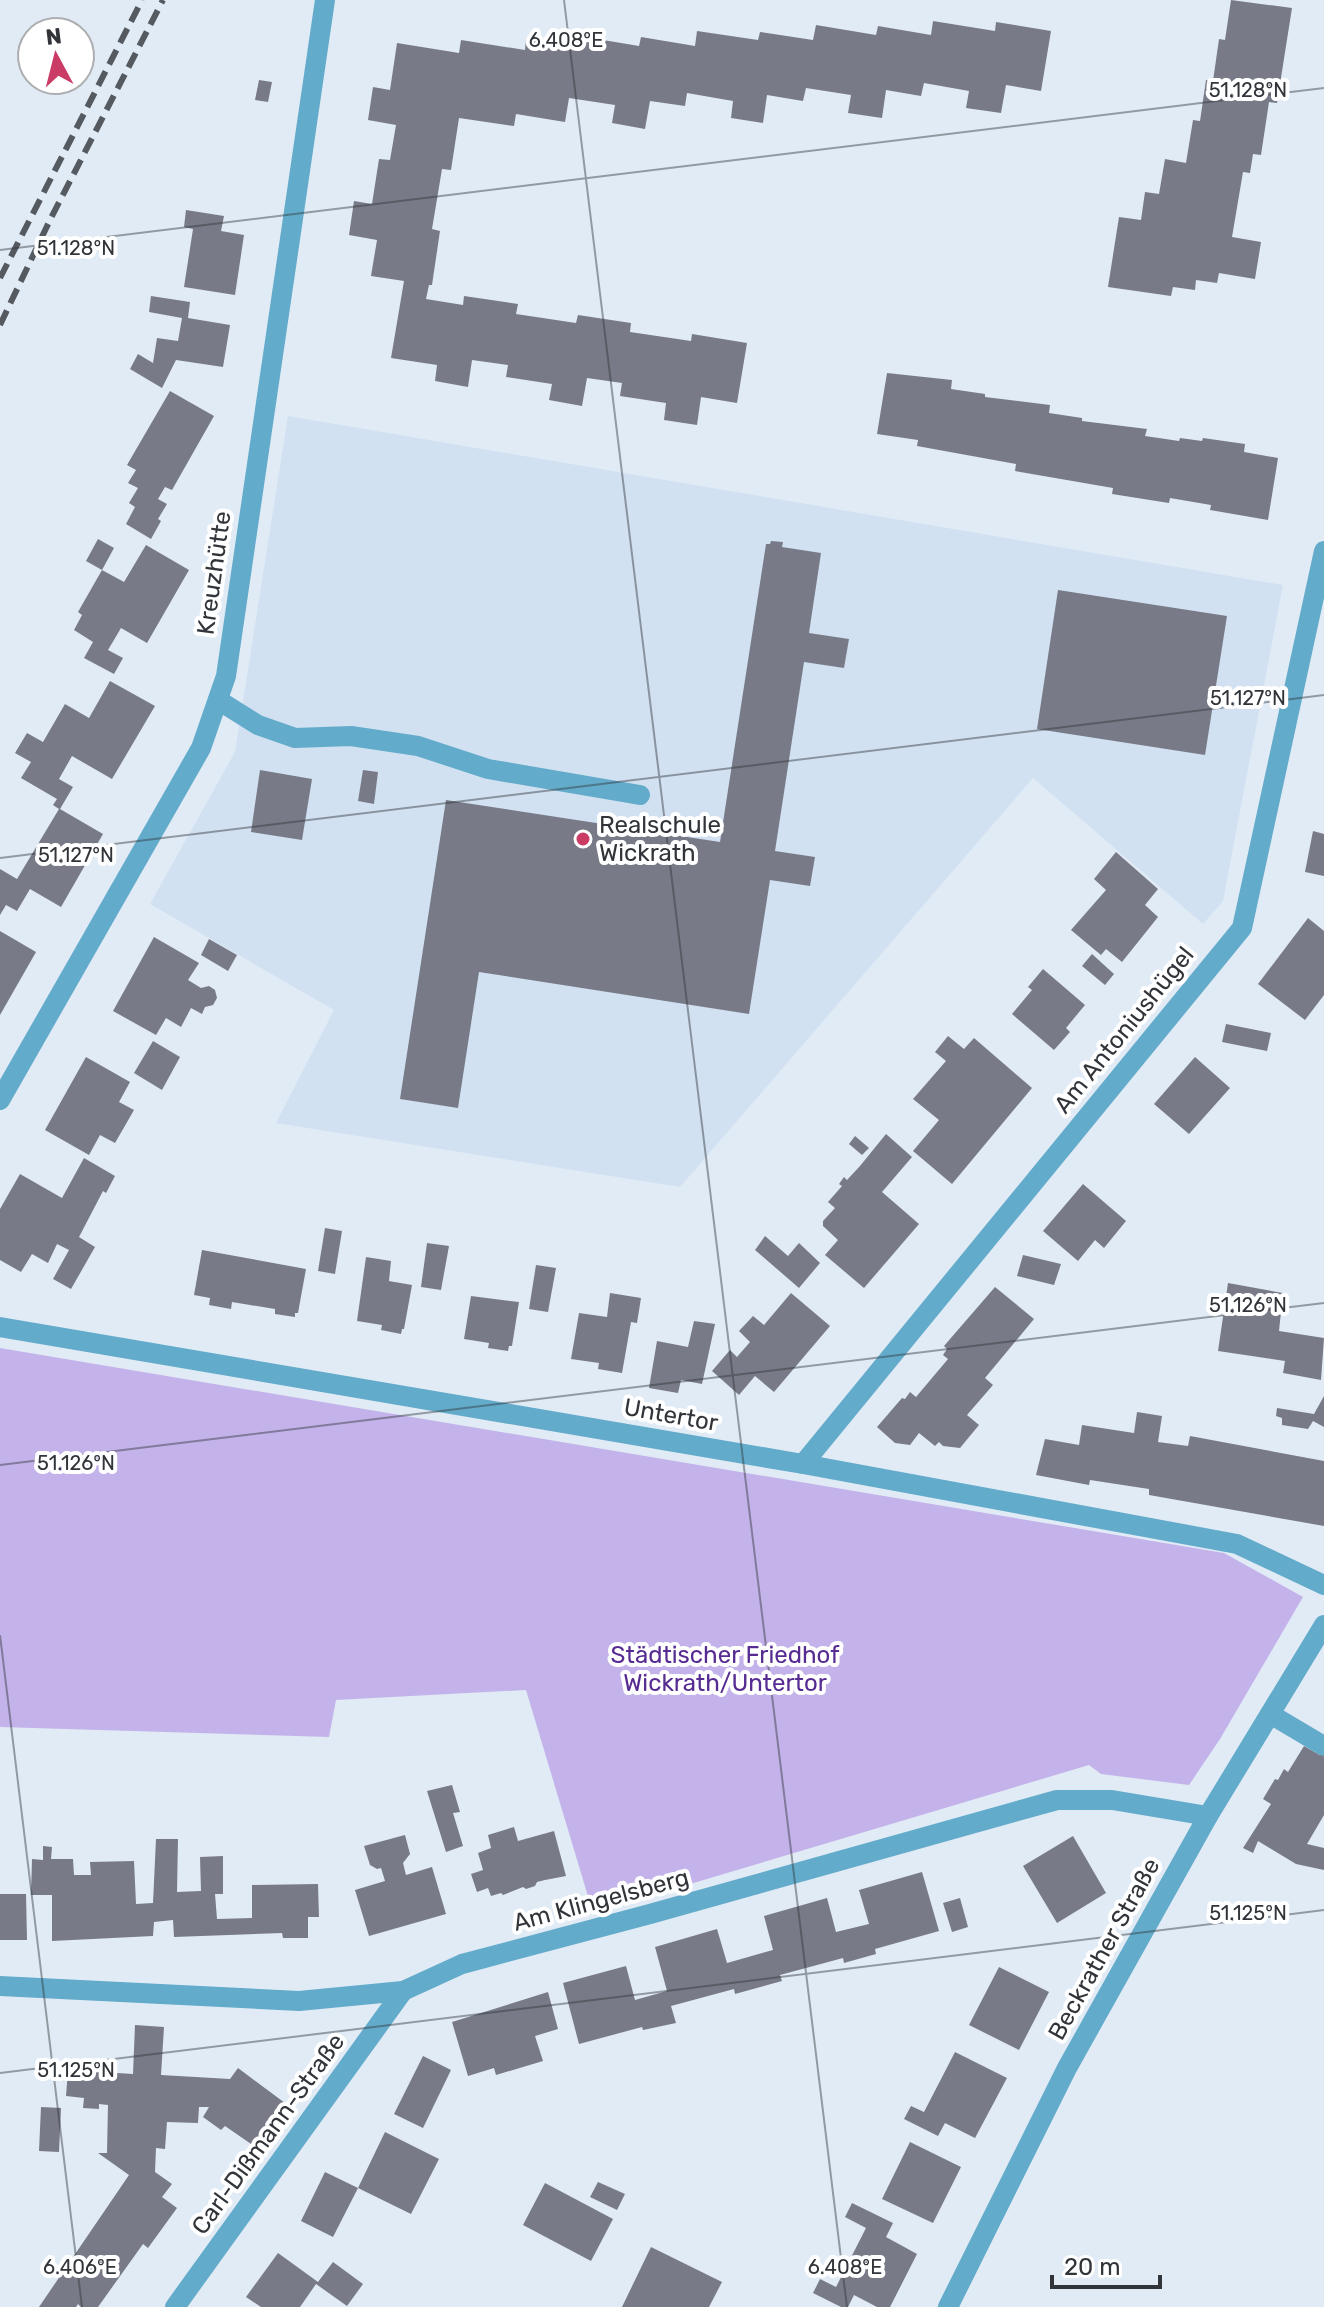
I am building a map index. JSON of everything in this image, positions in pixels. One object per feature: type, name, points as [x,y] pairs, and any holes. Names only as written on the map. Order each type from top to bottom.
[{"type":"street","name":"Kreuzhütte","points":[[0,1100],[201,748],[226,676],[325,0]]},
{"type":"street","name":"Am Antoniushügel","points":[[803,1464],[1242,928],[1324,551]]},
{"type":"street","points":[[218,700],[258,725],[295,738],[351,736],[418,746],[488,769],[640,795]]},
{"type":"street","name":"Untertor","points":[[0,1327],[803,1464],[1237,1544],[1324,1585]]},
{"type":"street","name":"Beckrather Straße","points":[[948,2307],[1067,2068],[1208,1816],[1324,1625]]},
{"type":"street","points":[[1270,1714],[1324,1746]]},
{"type":"street","name":"Am Klingelsberg","points":[[0,1986],[299,2001],[403,1991],[462,1964],[1057,1800],[1112,1800],[1208,1816]]},
{"type":"street","name":"Carl-Dißmann-Straße","points":[[175,2307],[403,1991]]},
{"type":"shaded area","name":"Realschule Wickrath","points":[[288,416],[1283,585],[1223,901],[1203,924],[1033,778],[680,1187],[276,1123],[334,1010],[150,904],[235,752]]},
{"type":"green space","name":"Städtischer Friedhof Wickrath/Untertor","points":[[0,1348],[1224,1553],[1303,1597],[1220,1739],[1189,1785],[1101,1774],[1089,1765],[593,1913],[526,1690],[336,1700],[329,1737],[0,1727]]},
{"type":"building","points":[[1231,0],[1292,8],[1277,103],[1269,102],[1261,155],[1253,154],[1250,173],[1243,172],[1232,237],[1261,242],[1255,279],[1219,273],[1217,283],[1196,280],[1195,290],[1173,287],[1171,296],[1108,287],[1119,217],[1141,220],[1145,192],[1159,194],[1165,159],[1186,163],[1193,120],[1200,121],[1206,80],[1213,81],[1219,39],[1225,40]]},
{"type":"building","points":[[933,21],[995,31],[996,22],[1051,31],[1041,91],[1006,85],[1001,113],[966,108],[969,91],[924,83],[921,96],[886,90],[882,118],[848,113],[851,95],[806,88],[803,101],[767,95],[763,123],[731,118],[733,101],[687,93],[685,106],[650,101],[645,129],[612,123],[615,105],[569,98],[565,122],[516,114],[514,126],[459,118],[451,170],[442,169],[432,229],[440,231],[432,285],[429,285],[426,299],[463,305],[464,296],[518,304],[516,314],[576,323],[578,315],[631,323],[630,332],[691,341],[692,334],[747,343],[737,403],[701,397],[697,425],[664,420],[666,403],[620,396],[622,383],[587,378],[582,406],[549,400],[552,384],[506,377],[508,365],[472,360],[468,387],[435,381],[437,365],[391,358],[404,281],[371,276],[377,240],[349,235],[354,201],[372,204],[379,159],[390,160],[396,125],[368,120],[373,87],[390,90],[397,43],[459,53],[461,40],[525,50],[526,39],[577,47],[579,36],[639,46],[641,37],[695,46],[697,31],[758,40],[760,32],[813,40],[816,25],[876,35],[878,26],[931,35]]},
{"type":"building","points":[[259,80],[272,82],[268,102],[255,100]]},
{"type":"building","points":[[186,210],[224,216],[221,231],[244,235],[235,295],[184,287],[193,229],[184,227]]},
{"type":"building","points":[[151,296],[190,302],[188,318],[230,325],[223,367],[176,360],[162,388],[130,369],[138,354],[153,363],[157,338],[178,341],[182,318],[149,312]]},
{"type":"building","points":[[887,373],[952,380],[951,389],[985,394],[985,397],[1050,405],[1049,413],[1082,418],[1082,421],[1147,429],[1145,436],[1179,441],[1180,438],[1202,441],[1203,438],[1245,444],[1244,452],[1278,458],[1268,520],[1210,510],[1211,505],[1170,498],[1169,503],[1112,494],[1113,488],[1015,471],[1016,464],[917,446],[918,440],[877,434]]},
{"type":"building","points":[[170,391],[214,416],[172,490],[165,487],[158,499],[167,504],[151,539],[126,524],[135,507],[129,503],[138,488],[128,483],[136,470],[127,465]]},
{"type":"building","points":[[98,539],[114,548],[102,570],[86,561]]},
{"type":"building","points":[[783,542],[782,547],[821,553],[809,633],[849,639],[844,668],[804,662],[775,851],[815,857],[810,886],[770,880],[749,1014],[479,972],[458,1108],[400,1099],[446,800],[720,842],[766,544]]},
{"type":"building","points":[[146,545],[189,570],[147,643],[121,628],[108,650],[123,658],[114,674],[84,658],[93,642],[74,630],[82,615],[78,612],[102,570],[124,582]]},
{"type":"building","points":[[1058,590],[1227,616],[1205,755],[1037,729]]},
{"type":"building","points":[[110,681],[155,706],[112,779],[72,756],[59,779],[73,787],[60,809],[103,834],[61,907],[30,889],[17,911],[6,905],[0,915],[0,869],[17,879],[59,809],[53,805],[57,799],[21,778],[31,762],[15,753],[27,733],[43,742],[65,704],[89,718]]},
{"type":"building","points":[[260,770],[312,779],[302,840],[251,832]]},
{"type":"building","points":[[363,770],[378,772],[374,804],[358,801]]},
{"type":"building","points":[[1313,831],[1324,834],[1324,876],[1305,872]]},
{"type":"building","points":[[1116,852],[1158,889],[1145,905],[1158,917],[1122,962],[1106,949],[1101,955],[1071,930],[1106,890],[1094,879]]},
{"type":"building","points":[[1308,918],[1324,931],[1324,995],[1305,1020],[1258,984]]},
{"type":"building","points":[[0,931],[36,952],[0,1015]]},
{"type":"building","points":[[154,937],[199,963],[188,980],[201,988],[209,986],[215,990],[217,998],[213,1005],[205,1007],[202,1014],[191,1008],[181,1027],[166,1018],[156,1035],[113,1011]]},
{"type":"building","points":[[209,939],[237,955],[228,971],[201,955]]},
{"type":"building","points":[[1092,954],[1114,974],[1105,985],[1082,966]]},
{"type":"building","points":[[1043,969],[1085,1005],[1066,1028],[1070,1032],[1054,1050],[1012,1014],[1032,990],[1028,987]]},
{"type":"building","points":[[1226,1024],[1271,1033],[1267,1051],[1222,1042]]},
{"type":"building","points":[[948,1036],[964,1049],[974,1038],[1032,1088],[952,1184],[913,1151],[939,1120],[913,1099],[946,1061],[935,1052]]},
{"type":"building","points":[[153,1041],[180,1057],[162,1090],[134,1073]]},
{"type":"building","points":[[86,1057],[130,1082],[119,1102],[134,1110],[115,1143],[100,1135],[89,1155],[45,1130]]},
{"type":"building","points":[[1195,1057],[1230,1088],[1189,1134],[1154,1104]]},
{"type":"building","points":[[886,1134],[912,1157],[882,1192],[919,1224],[864,1288],[825,1255],[838,1240],[823,1226],[823,1221],[835,1208],[828,1202],[842,1186],[839,1184],[844,1177],[847,1180]]},
{"type":"building","points":[[855,1136],[869,1148],[862,1155],[849,1144]]},
{"type":"building","points":[[84,1158],[115,1176],[106,1193],[103,1191],[79,1237],[95,1247],[71,1289],[53,1279],[69,1250],[57,1244],[48,1263],[32,1254],[21,1272],[0,1260],[0,1209],[20,1174],[62,1198]]},
{"type":"building","points":[[1083,1184],[1126,1221],[1104,1248],[1095,1240],[1078,1261],[1043,1231]]},
{"type":"building","points":[[325,1228],[342,1231],[335,1274],[318,1271]]},
{"type":"building","points":[[765,1236],[788,1256],[799,1243],[820,1263],[799,1288],[755,1250]]},
{"type":"building","points":[[427,1243],[449,1246],[441,1290],[421,1287]]},
{"type":"building","points":[[202,1250],[306,1269],[298,1313],[295,1317],[275,1314],[275,1309],[232,1302],[231,1309],[209,1305],[210,1298],[194,1295]]},
{"type":"building","points":[[1023,1255],[1061,1264],[1054,1285],[1017,1276]]},
{"type":"building","points":[[366,1257],[391,1261],[389,1281],[412,1285],[401,1334],[381,1330],[382,1325],[357,1321]]},
{"type":"building","points":[[536,1265],[556,1268],[548,1312],[529,1309]]},
{"type":"building","points":[[1228,1283],[1283,1293],[1279,1331],[1324,1338],[1321,1380],[1283,1373],[1285,1361],[1218,1351]]},
{"type":"building","points":[[995,1287],[1034,1319],[985,1378],[993,1385],[967,1415],[979,1425],[960,1448],[943,1446],[939,1442],[935,1446],[919,1433],[910,1445],[895,1443],[877,1427],[902,1398],[905,1399],[910,1392],[916,1397],[948,1359],[943,1355],[947,1349],[944,1346]]},
{"type":"building","points":[[610,1293],[641,1298],[637,1323],[631,1322],[622,1373],[598,1369],[599,1363],[571,1359],[579,1313],[607,1317]]},
{"type":"building","points":[[791,1293],[830,1326],[774,1392],[755,1376],[739,1395],[712,1371],[730,1350],[737,1357],[750,1342],[739,1331],[753,1316],[764,1325]]},
{"type":"building","points":[[471,1296],[519,1302],[512,1346],[508,1351],[488,1348],[489,1343],[464,1339]]},
{"type":"building","points":[[694,1321],[715,1324],[702,1384],[681,1380],[678,1393],[649,1388],[657,1341],[688,1347]]},
{"type":"building","points":[[1324,1396],[1324,1427],[1313,1421],[1308,1429],[1282,1425],[1282,1418],[1276,1416],[1277,1408],[1314,1414]]},
{"type":"building","points":[[1137,1412],[1162,1416],[1158,1442],[1188,1446],[1190,1436],[1324,1461],[1324,1526],[1149,1495],[1149,1489],[1090,1480],[1089,1485],[1036,1475],[1045,1439],[1079,1445],[1082,1425],[1134,1433]]},
{"type":"building","points":[[1304,1746],[1320,1755],[1324,1754],[1324,1815],[1307,1844],[1324,1848],[1324,1870],[1296,1864],[1258,1841],[1253,1853],[1243,1848],[1271,1804],[1263,1799],[1284,1769],[1288,1772]]},
{"type":"building","points":[[452,1785],[460,1812],[453,1813],[463,1846],[446,1852],[427,1791]]},
{"type":"building","points":[[514,1827],[518,1841],[554,1831],[566,1876],[537,1882],[535,1886],[503,1895],[491,1896],[488,1888],[477,1892],[471,1874],[483,1870],[478,1853],[491,1848],[488,1835]]},
{"type":"building","points":[[405,1835],[410,1854],[403,1863],[406,1875],[432,1867],[446,1914],[369,1936],[355,1890],[385,1881],[381,1868],[370,1865],[364,1846]]},
{"type":"building","points":[[1073,1836],[1106,1893],[1057,1923],[1023,1866]]},
{"type":"building","points":[[156,1839],[178,1839],[177,1892],[201,1891],[200,1857],[223,1856],[223,1894],[215,1894],[217,1919],[252,1918],[252,1885],[318,1884],[319,1917],[308,1917],[308,1938],[283,1938],[282,1933],[174,1937],[173,1920],[154,1922],[153,1936],[52,1941],[52,1895],[31,1895],[32,1859],[43,1860],[43,1846],[52,1847],[51,1859],[73,1859],[74,1875],[91,1875],[90,1862],[134,1861],[136,1904],[153,1903]]},
{"type":"building","points":[[922,1872],[939,1931],[875,1949],[876,1954],[844,1963],[843,1958],[780,1975],[782,1981],[735,1994],[734,1989],[671,2006],[676,2023],[643,2030],[642,2027],[579,2044],[563,1983],[626,1966],[635,2000],[667,1991],[655,1947],[717,1929],[727,1963],[773,1950],[764,1916],[827,1898],[836,1932],[869,1924],[859,1890]]},
{"type":"building","points":[[0,1894],[26,1894],[27,1940],[0,1940]]},
{"type":"building","points":[[960,1898],[968,1927],[952,1932],[943,1903]]},
{"type":"building","points":[[999,1967],[1049,1992],[1019,2050],[969,2025]]},
{"type":"building","points":[[548,1992],[558,2029],[535,2036],[543,2061],[496,2075],[494,2068],[468,2076],[452,2022]]},
{"type":"building","points":[[135,2025],[164,2027],[161,2075],[230,2079],[238,2068],[285,2103],[254,2146],[225,2126],[221,2130],[203,2117],[209,2107],[199,2107],[198,2123],[167,2122],[165,2149],[156,2148],[155,2172],[172,2184],[162,2197],[177,2208],[148,2248],[143,2244],[98,2307],[81,2307],[78,2304],[76,2307],[39,2307],[129,2175],[98,2153],[107,2153],[108,2105],[99,2104],[99,2109],[83,2108],[84,2098],[66,2096],[68,2070],[133,2074]]},
{"type":"building","points":[[955,2052],[1007,2078],[975,2138],[945,2123],[938,2136],[904,2119],[911,2106],[924,2112]]},
{"type":"building","points":[[423,2056],[451,2070],[423,2128],[394,2114]]},
{"type":"building","points":[[41,2107],[61,2108],[59,2152],[39,2151]]},
{"type":"building","points":[[385,2132],[439,2159],[411,2214],[358,2188]]},
{"type":"building","points":[[910,2142],[961,2167],[933,2223],[882,2199]]},
{"type":"building","points":[[325,2172],[358,2188],[333,2237],[301,2221]]},
{"type":"building","points":[[598,2182],[625,2194],[617,2210],[590,2197]]},
{"type":"building","points":[[545,2183],[613,2219],[591,2261],[523,2225]]},
{"type":"building","points":[[852,2203],[893,2223],[886,2237],[917,2254],[890,2307],[877,2307],[854,2295],[848,2307],[841,2307],[813,2293],[820,2279],[836,2287],[866,2228],[845,2217]]},
{"type":"building","points":[[651,2247],[722,2282],[709,2307],[622,2307]]},
{"type":"building","points":[[278,2253],[318,2282],[333,2262],[363,2284],[347,2306],[316,2284],[300,2307],[261,2307],[246,2297]]},
{"type":"railway","points":[[0,278],[142,0]]},
{"type":"railway","points":[[0,325],[163,0]]},
{"type":"place","name":"Realschule Wickrath","points":[[583,839]]}]
